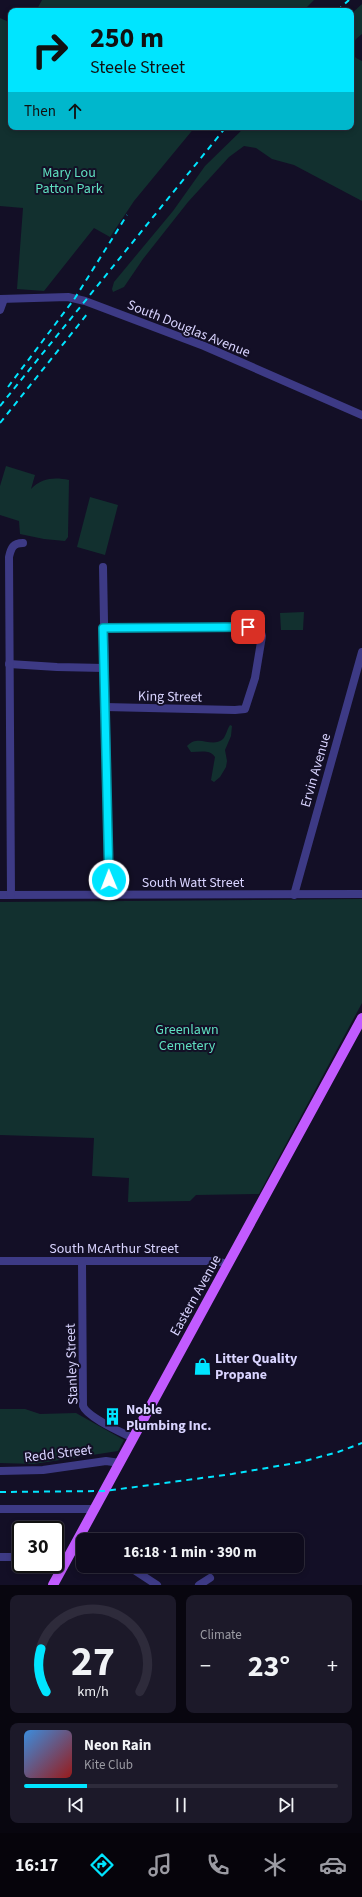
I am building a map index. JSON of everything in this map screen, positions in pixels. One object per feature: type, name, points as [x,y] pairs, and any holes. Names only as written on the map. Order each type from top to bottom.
[{"type":"main road","name":"Eastern Avenue","points":[[86,1533],[94,1509],[362,1018]]},
{"type":"main road","name":"Eastern Avenue","points":[[53,1585],[68,1557],[76,1548]]},
{"type":"street","name":"South Douglas Avenue","points":[[2,299],[68,297],[85,301],[204,346],[362,415]]},
{"type":"street","points":[[0,310],[2,299]]},
{"type":"street","points":[[11,895],[9,557],[13,546],[17,543],[23,543]]},
{"type":"street","points":[[103,567],[104,707],[109,895]]},
{"type":"street","name":"King Street","points":[[103,628],[254,627],[260,630],[262,636],[258,661],[247,707],[235,710],[104,707]]},
{"type":"street","name":"Ervin Avenue","points":[[294,894],[362,652]]},
{"type":"street","points":[[9,664],[104,668]]},
{"type":"street","name":"South Watt Street","points":[[0,895],[362,894]]},
{"type":"street","name":"South McArthur Street","points":[[0,1262],[217,1261],[227,1264]]},
{"type":"street","name":"Stanley Street","points":[[82,1262],[83,1406],[84,1409],[91,1415],[133,1438]]},
{"type":"street","name":"Redd Street","points":[[0,1471],[43,1470],[106,1460],[120,1462]]},
{"type":"street","points":[[0,1509],[94,1509]]},
{"type":"street","points":[[0,1557],[12,1557]]},
{"type":"street","points":[[139,1573],[157,1585]]},
{"type":"street","points":[[199,1585],[210,1578]]},
{"type":"green space","points":[[42,0],[314,0],[306,8],[38,8]]},
{"type":"green space","points":[[362,4],[362,34],[354,43],[354,11]]},
{"type":"green space","name":"Mary Lou Patton Park","points":[[0,18],[8,22],[8,130],[193,130],[134,201],[110,237],[94,228],[44,291],[17,289],[23,208],[0,206]]},
{"type":"green space","points":[[354,55],[356,58],[362,61],[362,201],[294,165],[272,159],[256,148],[244,146],[229,157],[188,202],[143,259],[124,287],[113,292],[112,289],[114,282],[173,211],[205,166],[242,130],[354,130]]},
{"type":"green space","points":[[6,466],[35,475],[31,489],[35,485],[48,479],[69,480],[68,537],[65,541],[44,539],[20,534],[19,521],[0,515],[0,486]]},
{"type":"green space","points":[[90,497],[118,505],[105,555],[77,547]]},
{"type":"green space","points":[[304,612],[303,630],[281,630],[280,613]]},
{"type":"green space","points":[[230,725],[232,726],[231,736],[225,750],[227,761],[226,767],[220,777],[214,782],[211,780],[215,757],[213,754],[201,751],[191,752],[187,746],[196,741],[218,742],[224,738]]},
{"type":"green space","name":"Greenlawn Cemetery","points":[[362,899],[362,1003],[259,1194],[196,1195],[190,1201],[128,1202],[129,1178],[92,1176],[94,1138],[0,1135],[0,902]]},
{"type":"green space","points":[[0,1409],[25,1409],[40,1414],[76,1413],[124,1440],[118,1451],[34,1464],[0,1463]]},
{"type":"railway","points":[[340,8],[349,0]]},
{"type":"railway","points":[[0,406],[224,130]]},
{"type":"railway","points":[[8,387],[75,298],[127,215]]},
{"type":"railway","points":[[0,423],[88,313]]},
{"type":"railway","points":[[0,1492],[105,1491],[232,1474],[301,1462],[338,1452],[362,1443]]},
{"type":"place","name":"Litter Quality Propane","points":[[202,1366]]},
{"type":"place","name":"Noble Plumbing Inc.","points":[[113,1417]]},
{"type":"route","points":[[109,880],[103,628],[248,627]]}]
